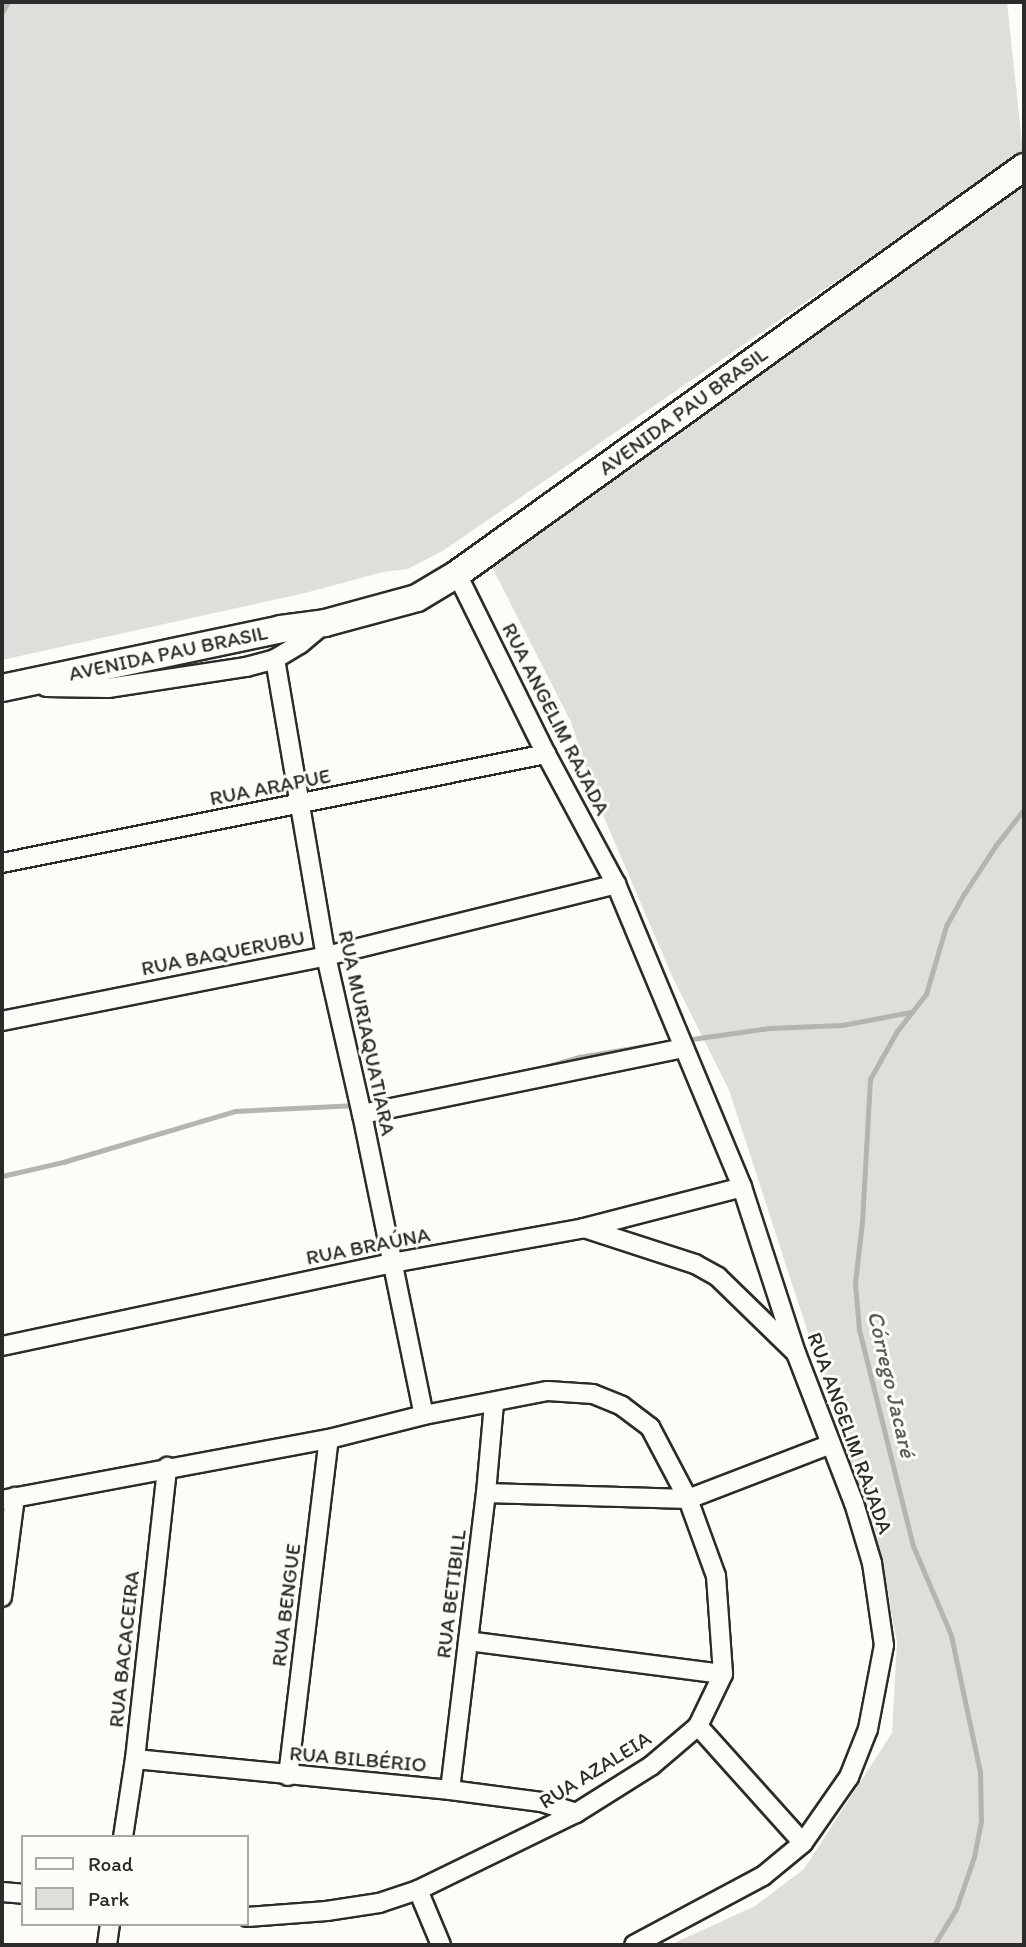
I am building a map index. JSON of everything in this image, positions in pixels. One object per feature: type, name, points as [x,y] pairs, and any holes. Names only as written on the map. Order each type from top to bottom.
[{"type":"main road","name":"AVENIDA PAU BRASIL","points":[[6,687],[282,629],[326,623],[417,598],[457,573],[1024,167]]},
{"type":"street","name":"RUA ANGELIM RAJADA","points":[[457,573],[546,754],[616,884],[742,1186],[796,1353],[872,1563],[884,1645],[868,1729],[849,1777],[803,1843],[763,1876],[634,1945]]},
{"type":"street","name":"AVENIDA PAU BRASIL","points":[[6,687],[108,688],[155,683],[275,659],[300,644],[326,623]]},
{"type":"street","name":"RUA MURIAQUATIARA","points":[[275,659],[326,956],[424,1415]]},
{"type":"street","name":"RUA ARAPUE","points":[[2,863],[546,754]]},
{"type":"street","name":"RUA BAQUERUBU","points":[[2,1021],[326,956],[616,884]]},
{"type":"street","points":[[360,1106],[680,1042]]},
{"type":"street","name":"RUA BRAÚNA","points":[[2,1346],[392,1263],[584,1228],[742,1186]]},
{"type":"street","points":[[584,1228],[695,1265],[718,1277],[796,1353]]},
{"type":"street","name":"RUA AZALEIA","points":[[8,1498],[329,1439],[424,1415],[494,1404],[548,1391],[593,1394],[622,1406],[650,1427],[688,1499],[716,1576],[723,1674],[698,1726],[651,1766],[576,1813],[418,1890],[379,1903],[248,1917]]},
{"type":"street","name":"RUA BETIBILL","points":[[450,1790],[486,1493],[494,1404]]},
{"type":"street","name":"RUA BENGUE","points":[[288,1776],[329,1439]]},
{"type":"street","points":[[486,1493],[688,1499],[831,1444]]},
{"type":"street","name":"RUA BACACEIRA","points":[[123,1835],[135,1759],[167,1467]]},
{"type":"street","points":[[2,1597],[8,1498]]},
{"type":"street","points":[[468,1641],[723,1674]]},
{"type":"street","points":[[698,1726],[803,1843]]},
{"type":"street","name":"RUA BILBÉRIO","points":[[135,1759],[450,1790],[541,1802],[576,1813]]},
{"type":"street","points":[[418,1890],[441,1945]]},
{"type":"street","points":[[2,1892],[21,1894]]},
{"type":"street","points":[[107,1945],[110,1926]]},
{"type":"green space","points":[[2,2],[1007,2],[1023,153],[444,550],[408,569],[383,572],[305,593],[2,660]]},
{"type":"green space","points":[[1024,185],[1024,1945],[670,1945],[755,1906],[804,1869],[892,1733],[897,1642],[882,1560],[729,1090],[672,976],[597,801],[571,722],[492,567],[593,484],[968,220]]},
{"type":"waterway","points":[[2,12],[8,2]]},
{"type":"waterway","name":"Córrego Jacaré","points":[[934,1945],[956,1909],[974,1857],[981,1821],[980,1772],[951,1635],[913,1546],[859,1330],[855,1283],[862,1222],[870,1079],[897,1031],[926,994],[946,926],[964,894],[996,845],[1024,809]]},
{"type":"waterway","points":[[685,1040],[769,1028],[842,1025],[911,1012]]},
{"type":"waterway","points":[[538,1069],[579,1057],[675,1041]]},
{"type":"waterway","points":[[2,1176],[63,1162],[235,1111],[357,1105]]}]
